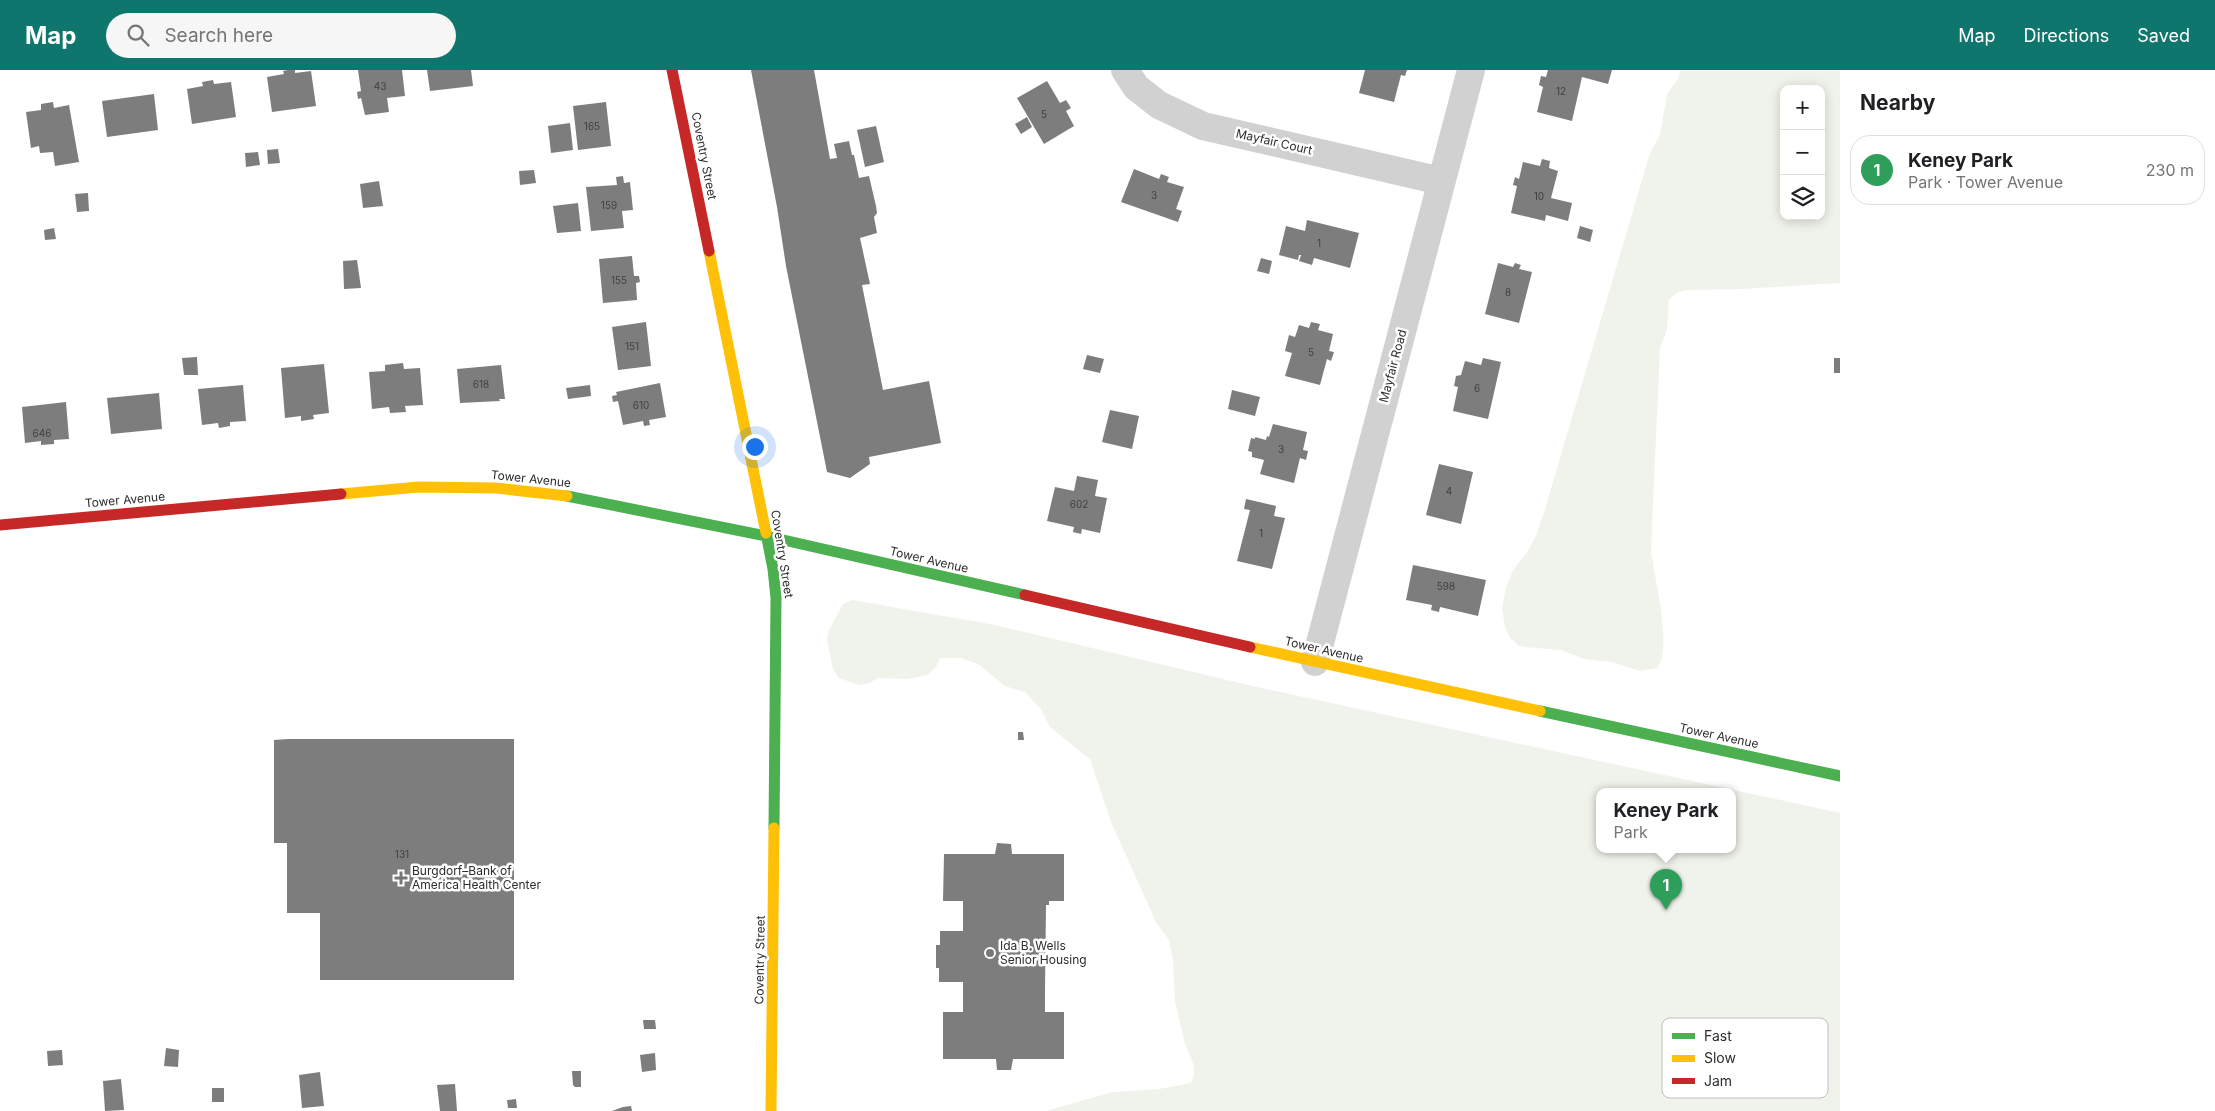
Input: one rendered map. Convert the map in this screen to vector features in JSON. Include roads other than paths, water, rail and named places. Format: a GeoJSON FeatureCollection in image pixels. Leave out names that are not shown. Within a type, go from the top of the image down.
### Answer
{"type":"FeatureCollection","features":[{"type":"Feature","properties":{"kind":"main road","name":"Coventry Street"},"geometry":{"type":"LineString","coordinates":[[672,70],[766,536],[776,598],[771,1111]]}},
{"type":"Feature","properties":{"kind":"main road","name":"Tower Avenue"},"geometry":{"type":"LineString","coordinates":[[0,525],[419,487],[496,488],[574,497],[766,536],[1315,662],[1840,776]]}},
{"type":"Feature","properties":{"kind":"street","name":"Mayfair Court"},"geometry":{"type":"LineString","coordinates":[[1125,70],[1136,86],[1159,105],[1203,126],[1441,181]]}},
{"type":"Feature","properties":{"kind":"street","name":"Mayfair Road"},"geometry":{"type":"LineString","coordinates":[[1315,662],[1471,70]]}},
{"type":"Feature","properties":{"kind":"place","name":"Burgdorf–Bank of America Health Center"},"geometry":{"type":"Point","coordinates":[401,878]}},
{"type":"Feature","properties":{"kind":"place","name":"Keney Park"},"geometry":{"type":"Point","coordinates":[1666,910]}},
{"type":"Feature","properties":{"kind":"place","name":"Ida B. Wells Senior Housing"},"geometry":{"type":"Point","coordinates":[990,953]}}]}
